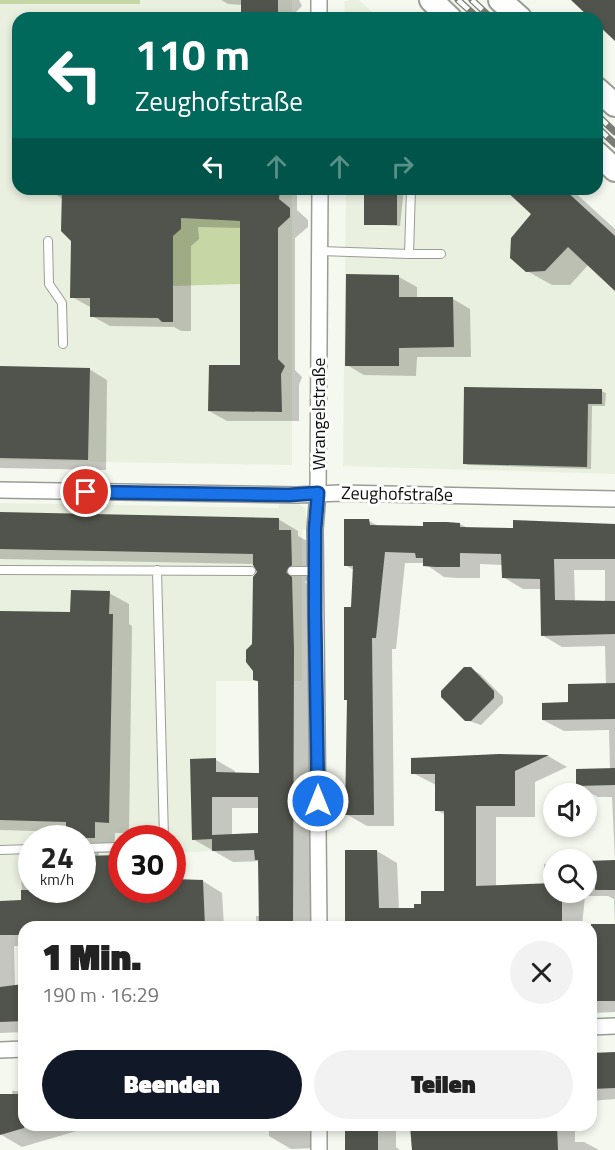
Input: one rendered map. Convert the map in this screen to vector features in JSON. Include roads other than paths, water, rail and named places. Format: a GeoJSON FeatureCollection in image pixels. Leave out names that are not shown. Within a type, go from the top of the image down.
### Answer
{"type":"FeatureCollection","features":[{"type":"Feature","properties":{"kind":"main road"},"geometry":{"type":"LineString","coordinates":[[431,0],[444,12]]}},
{"type":"Feature","properties":{"kind":"main road"},"geometry":{"type":"LineString","coordinates":[[500,0],[513,12]]}},
{"type":"Feature","properties":{"kind":"main road"},"geometry":{"type":"LineString","coordinates":[[603,94],[615,105]]}},
{"type":"Feature","properties":{"kind":"main road"},"geometry":{"type":"LineString","coordinates":[[603,159],[615,170]]}},
{"type":"Feature","properties":{"kind":"street","name":"Wrangelstraße"},"geometry":{"type":"LineString","coordinates":[[319,921],[315,571],[318,493],[320,195]]}},
{"type":"Feature","properties":{"kind":"street","name":"Zeughofstraße"},"geometry":{"type":"LineString","coordinates":[[0,490],[289,495],[318,493],[615,500]]}},
{"type":"Feature","properties":{"kind":"street"},"geometry":{"type":"LineString","coordinates":[[597,1027],[615,1026]]}},
{"type":"Feature","properties":{"kind":"street"},"geometry":{"type":"LineString","coordinates":[[0,1050],[18,1049]]}},
{"type":"Feature","properties":{"kind":"street"},"geometry":{"type":"LineString","coordinates":[[319,1131],[319,1150]]}},
{"type":"Feature","properties":{"kind":"lane"},"geometry":{"type":"LineString","coordinates":[[409,254],[411,195]]}},
{"type":"Feature","properties":{"kind":"lane"},"geometry":{"type":"LineString","coordinates":[[48,241],[49,284],[62,303],[63,344]]}},
{"type":"Feature","properties":{"kind":"lane"},"geometry":{"type":"LineString","coordinates":[[320,251],[441,254]]}},
{"type":"Feature","properties":{"kind":"lane"},"geometry":{"type":"LineString","coordinates":[[0,570],[252,571]]}},
{"type":"Feature","properties":{"kind":"lane"},"geometry":{"type":"LineString","coordinates":[[157,570],[164,825]]}},
{"type":"Feature","properties":{"kind":"lane"},"geometry":{"type":"LineString","coordinates":[[292,571],[315,571]]}},
{"type":"Feature","properties":{"kind":"lane"},"geometry":{"type":"LineString","coordinates":[[0,850],[18,849]]}},
{"type":"Feature","properties":{"kind":"railway"},"geometry":{"type":"LineString","coordinates":[[458,0],[471,12]]}},
{"type":"Feature","properties":{"kind":"railway"},"geometry":{"type":"LineString","coordinates":[[472,0],[485,12]]}},
{"type":"Feature","properties":{"kind":"railway"},"geometry":{"type":"LineString","coordinates":[[603,121],[615,132]]}},
{"type":"Feature","properties":{"kind":"railway"},"geometry":{"type":"LineString","coordinates":[[603,133],[615,144]]}}]}
